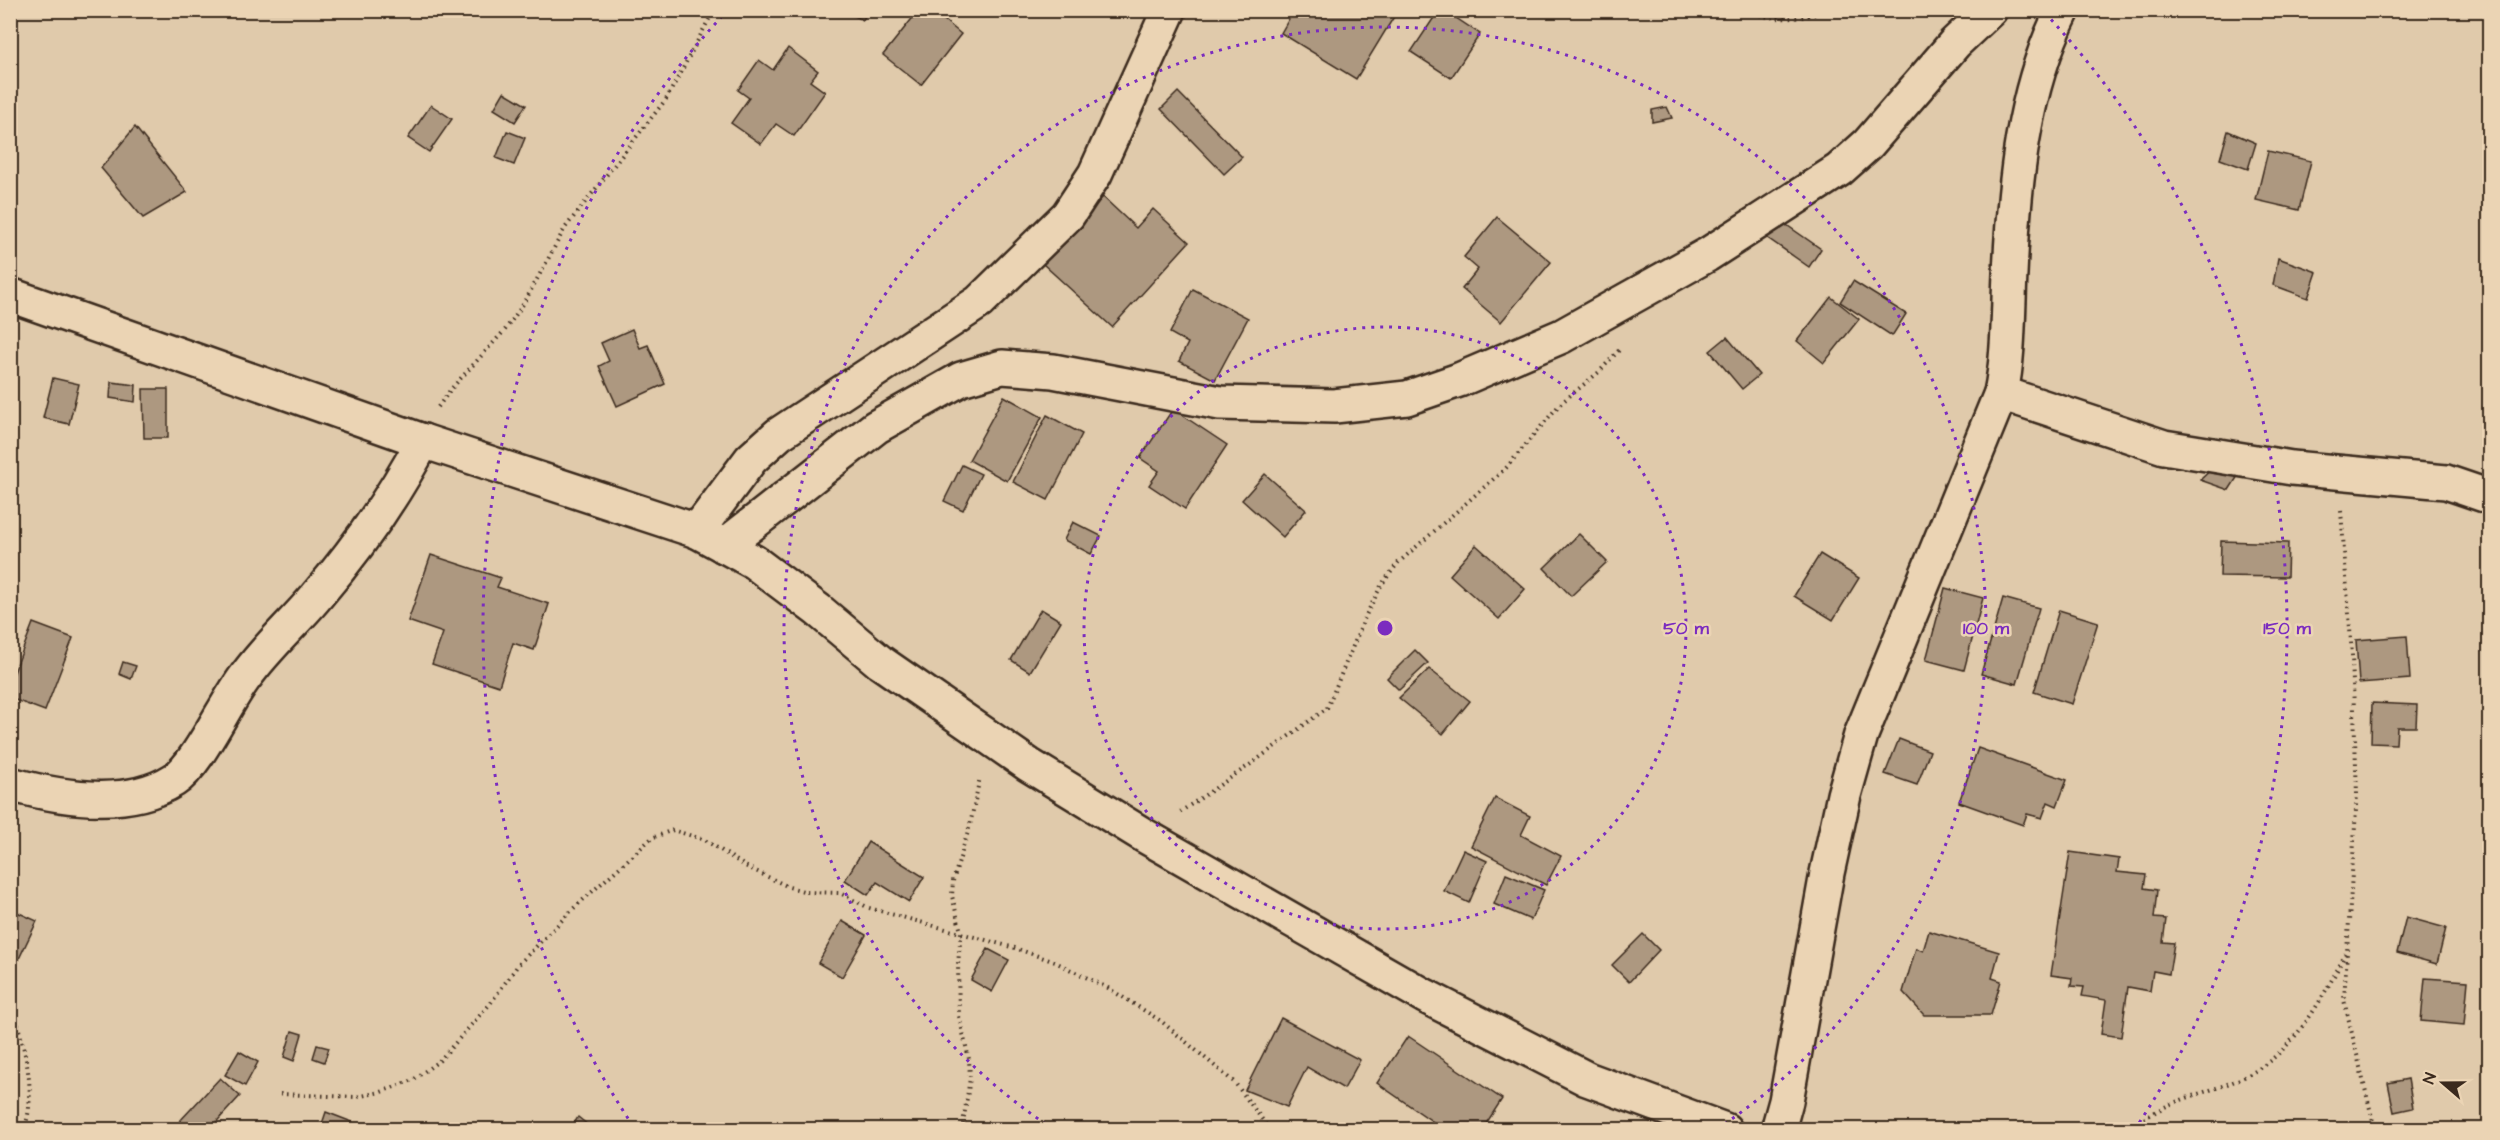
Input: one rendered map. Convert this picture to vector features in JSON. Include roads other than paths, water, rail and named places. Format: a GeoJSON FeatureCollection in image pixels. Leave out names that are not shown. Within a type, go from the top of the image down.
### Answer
{"type":"FeatureCollection","features":[{"type":"Feature","properties":{"kind":"street"},"geometry":{"type":"LineString","coordinates":[[711,539],[751,459],[779,434],[979,302],[1068,215],[1095,174],[1169,10]]}},
{"type":"Feature","properties":{"kind":"street"},"geometry":{"type":"LineString","coordinates":[[711,539],[876,427],[961,379],[1002,367],[1053,371],[1220,403],[1334,406],[1407,398],[1459,380],[1562,336],[1707,255],[1839,170],[1868,144],[1955,42],[1990,10]]}},
{"type":"Feature","properties":{"kind":"street"},"geometry":{"type":"LineString","coordinates":[[1778,1130],[1786,1101],[1844,795],[1861,735],[2001,393],[2006,366],[2012,229],[2023,139],[2036,83],[2063,10]]}},
{"type":"Feature","properties":{"kind":"street"},"geometry":{"type":"LineString","coordinates":[[10,296],[711,539],[754,562],[818,610],[880,662],[991,739],[1145,836],[1425,996],[1587,1079],[1725,1130]]}},
{"type":"Feature","properties":{"kind":"street"},"geometry":{"type":"LineString","coordinates":[[2001,393],[2164,447],[2292,468],[2446,482],[2490,497]]}},
{"type":"Feature","properties":{"kind":"street"},"geometry":{"type":"LineString","coordinates":[[10,784],[64,795],[94,798],[154,790],[175,779],[190,764],[247,673],[316,597],[373,525],[400,484],[423,441]]}}]}
